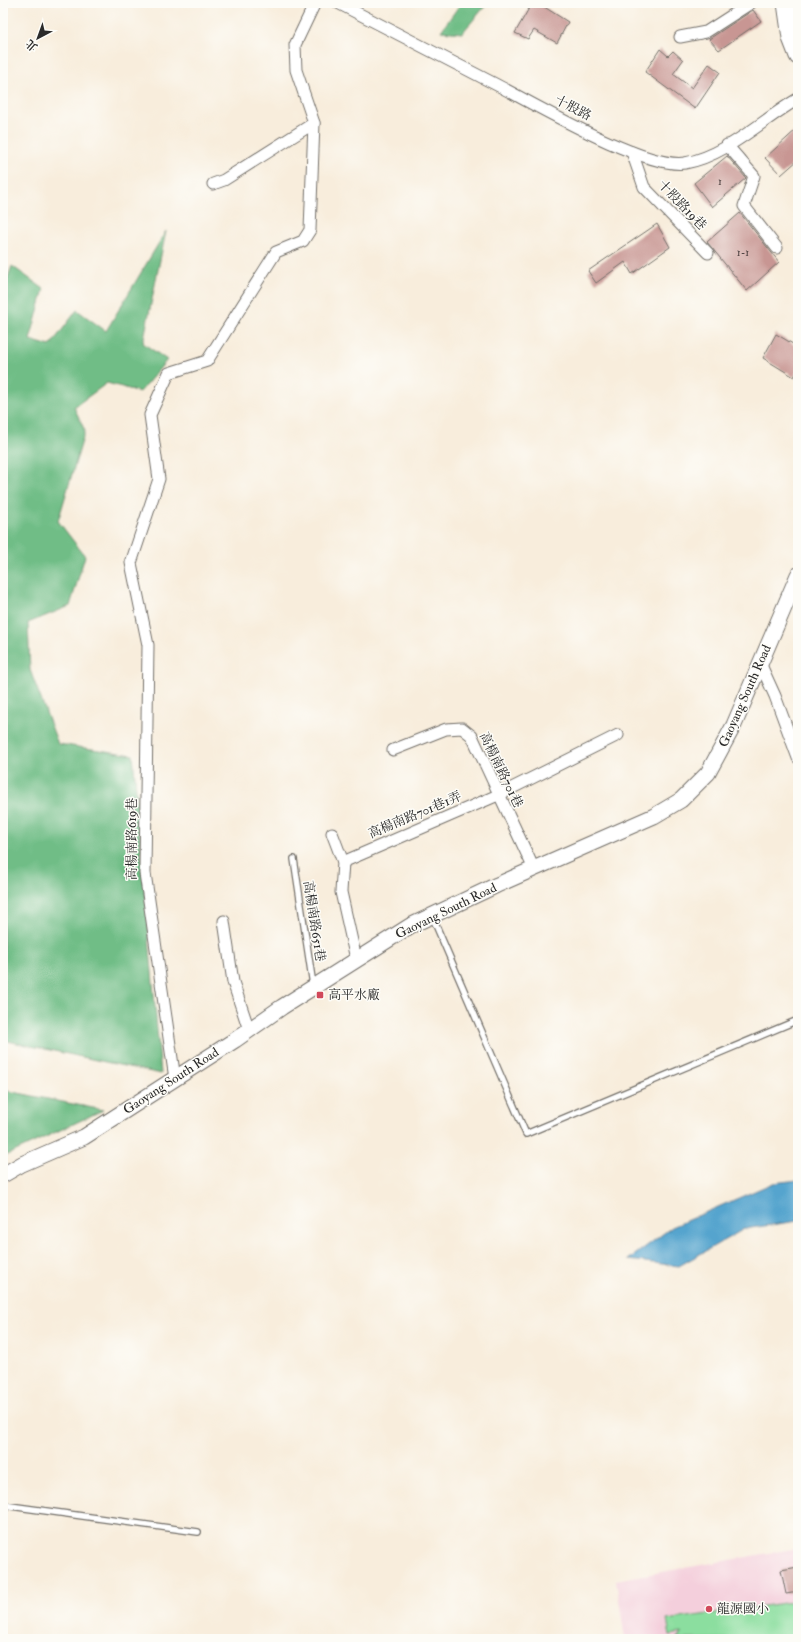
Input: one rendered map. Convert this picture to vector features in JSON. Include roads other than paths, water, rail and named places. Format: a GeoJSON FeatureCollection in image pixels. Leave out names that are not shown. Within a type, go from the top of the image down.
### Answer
{"type":"FeatureCollection","features":[{"type":"Feature","properties":{"kind":"main road"},"geometry":{"type":"LineString","coordinates":[[786,3],[791,38],[798,56]]}},
{"type":"Feature","properties":{"kind":"street"},"geometry":{"type":"LineString","coordinates":[[213,184],[224,180],[314,123],[296,70],[295,45],[315,3]]}},
{"type":"Feature","properties":{"kind":"street","name":"十股路"},"geometry":{"type":"LineString","coordinates":[[338,3],[589,133],[632,152],[660,161],[684,163],[710,155],[728,145],[798,99]]}},
{"type":"Feature","properties":{"kind":"street"},"geometry":{"type":"LineString","coordinates":[[680,36],[706,32],[751,3]]}},
{"type":"Feature","properties":{"kind":"street","name":"高楊南路619巷"},"geometry":{"type":"LineString","coordinates":[[175,1079],[145,874],[148,644],[131,563],[159,479],[150,415],[169,374],[207,361],[276,252],[303,241],[310,230],[314,123]]}},
{"type":"Feature","properties":{"kind":"street"},"geometry":{"type":"LineString","coordinates":[[728,145],[754,176],[744,206],[777,248]]}},
{"type":"Feature","properties":{"kind":"street","name":"十股路19巷"},"geometry":{"type":"LineString","coordinates":[[632,152],[644,187],[708,253]]}},
{"type":"Feature","properties":{"kind":"street","name":"Gaoyang South Road"},"geometry":{"type":"LineString","coordinates":[[3,1175],[22,1164],[84,1137],[175,1079],[356,959],[410,926],[654,816],[681,800],[708,773],[734,725],[798,575]]}},
{"type":"Feature","properties":{"kind":"street"},"geometry":{"type":"LineString","coordinates":[[760,663],[775,696],[798,758]]}},
{"type":"Feature","properties":{"kind":"street","name":"高楊南路701巷"},"geometry":{"type":"LineString","coordinates":[[393,750],[446,729],[462,728],[472,736],[498,795],[534,869]]}},
{"type":"Feature","properties":{"kind":"street","name":"高楊南路701巷1弄"},"geometry":{"type":"LineString","coordinates":[[343,862],[498,795],[618,735]]}},
{"type":"Feature","properties":{"kind":"street"},"geometry":{"type":"LineString","coordinates":[[332,833],[343,862],[341,892],[356,959]]}},
{"type":"Feature","properties":{"kind":"street"},"geometry":{"type":"LineString","coordinates":[[224,921],[233,982],[249,1030]]}},
{"type":"Feature","properties":{"kind":"lane","name":"高楊南路651巷"},"geometry":{"type":"LineString","coordinates":[[294,859],[313,987]]}},
{"type":"Feature","properties":{"kind":"lane"},"geometry":{"type":"LineString","coordinates":[[432,916],[526,1134],[798,1020]]}},
{"type":"Feature","properties":{"kind":"lane"},"geometry":{"type":"LineString","coordinates":[[3,1505],[198,1532]]}},
{"type":"Feature","properties":{"kind":"water"},"geometry":{"type":"Polygon","coordinates":[[[798,1180],[798,1221],[744,1229],[679,1266],[628,1260],[672,1227],[773,1183],[798,1180]]]}},
{"type":"Feature","properties":{"kind":"place","name":"高平水廠"},"geometry":{"type":"Point","coordinates":[320,995]}},
{"type":"Feature","properties":{"kind":"place","name":"龍源國小"},"geometry":{"type":"Point","coordinates":[709,1609]}}]}
